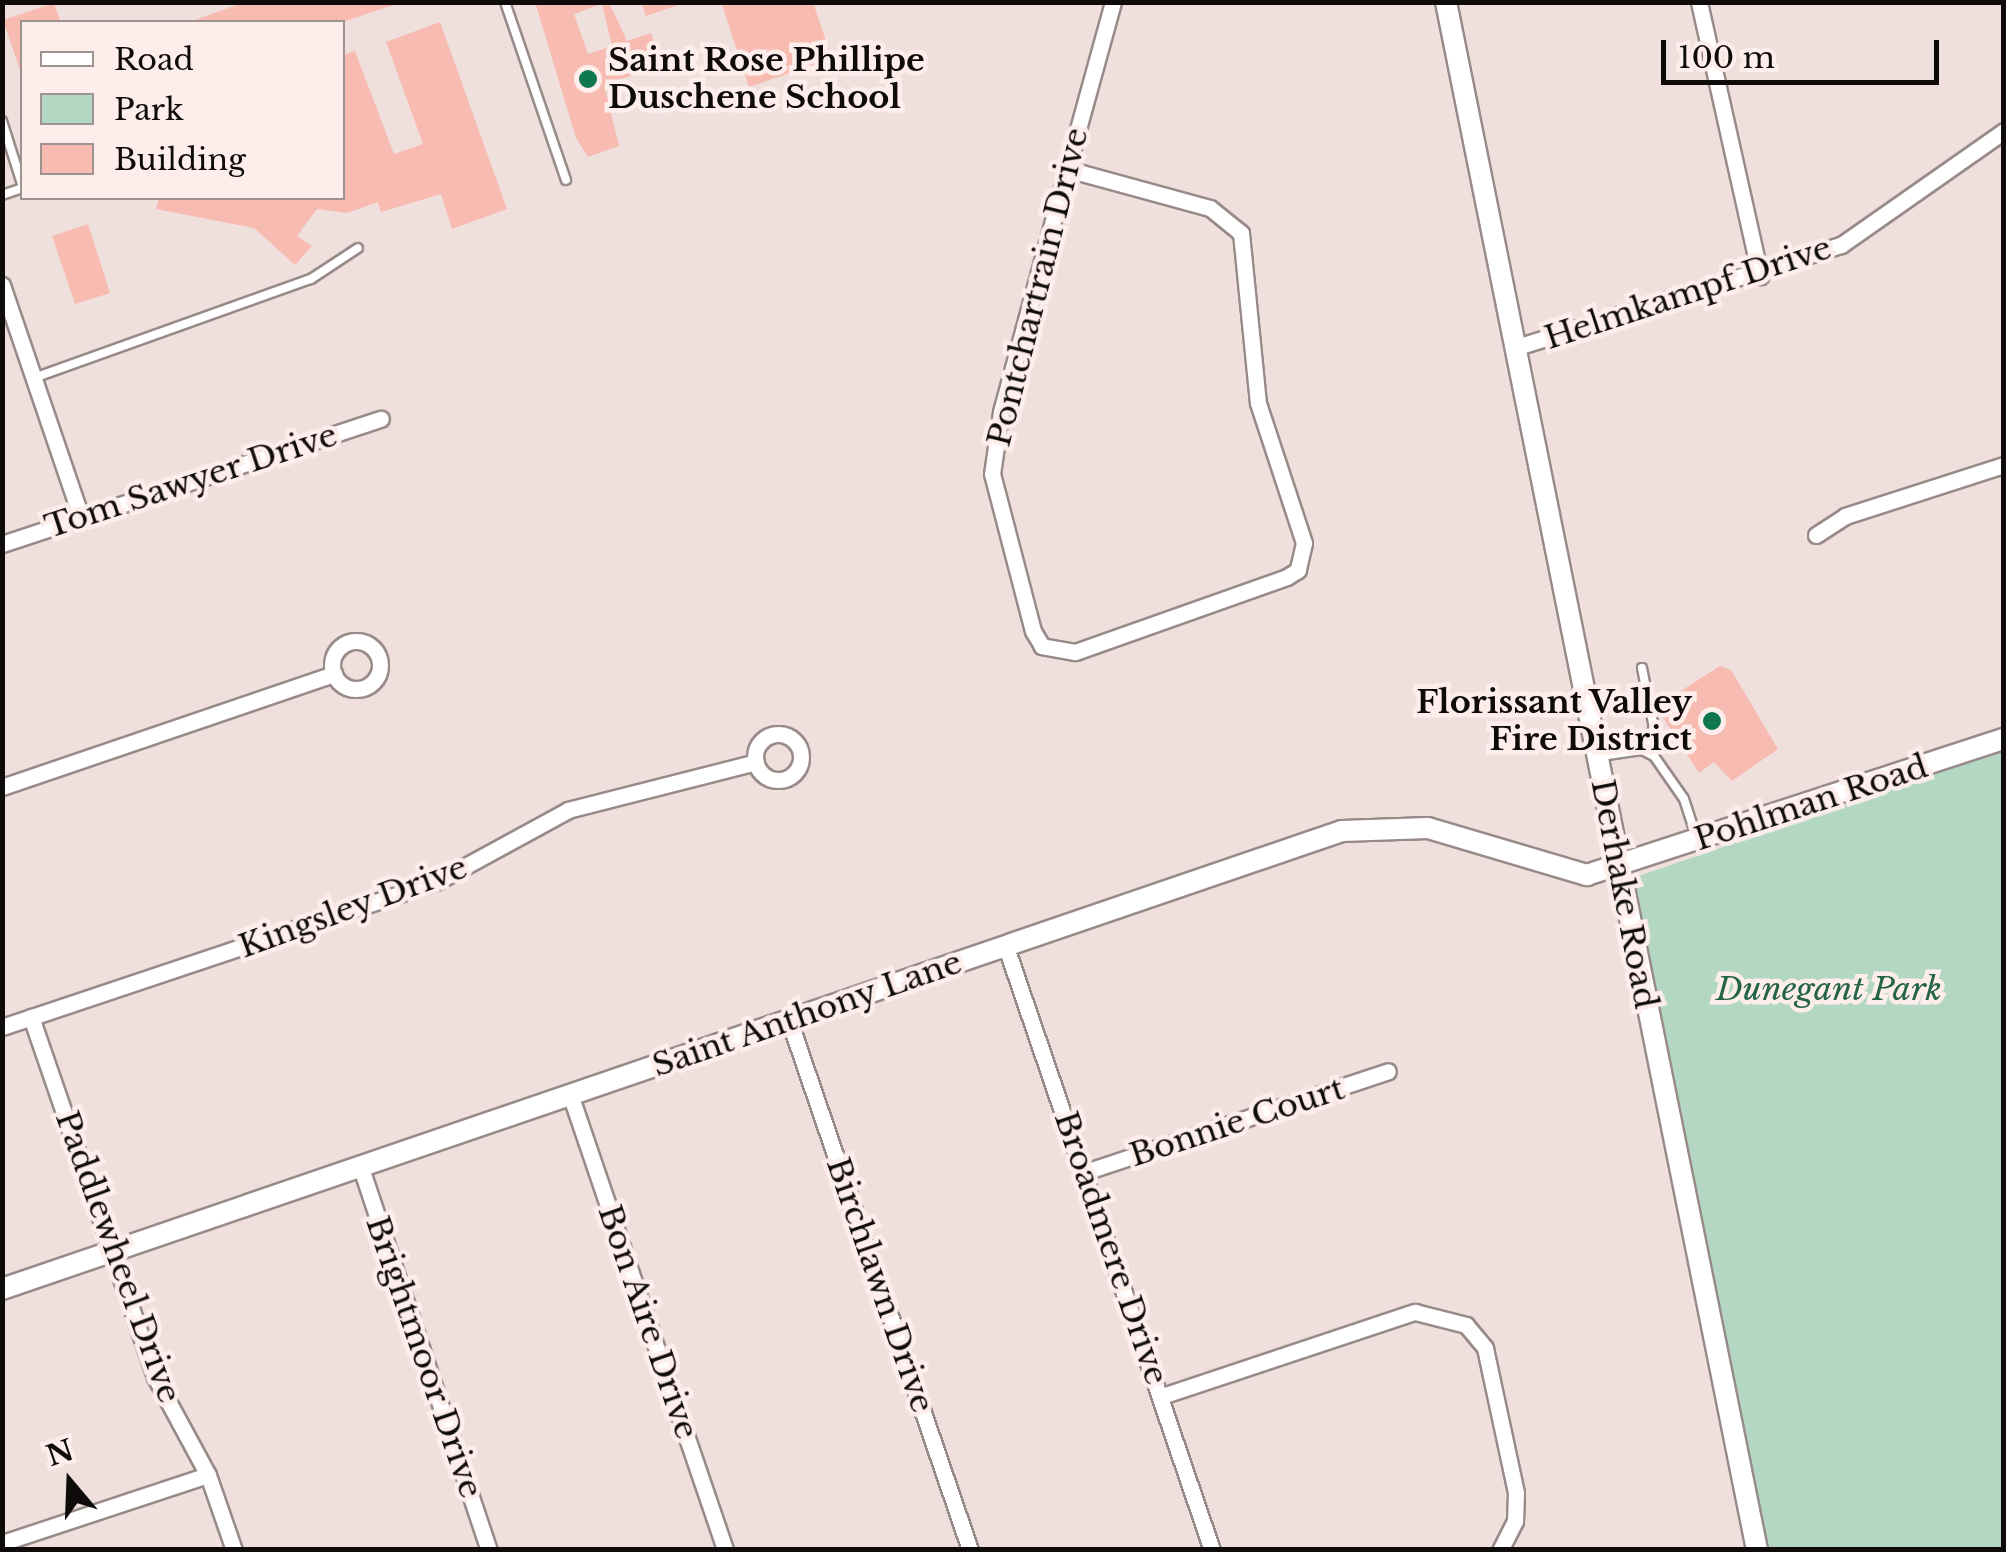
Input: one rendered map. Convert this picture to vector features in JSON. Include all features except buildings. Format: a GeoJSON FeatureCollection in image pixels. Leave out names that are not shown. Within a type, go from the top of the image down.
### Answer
{"type":"FeatureCollection","features":[{"type":"Feature","properties":{"kind":"street","name":"Pontchartrain Drive"},"geometry":{"type":"LineString","coordinates":[[1067,169],[1210,208],[1241,233],[1258,403],[1304,558],[1288,578],[1075,652],[1042,646],[1033,631],[992,474],[1001,412],[1067,169],[1113,2]]}},
{"type":"Feature","properties":{"kind":"street","name":"Derhake Road"},"geometry":{"type":"LineString","coordinates":[[1446,2],[1758,1550]]}},
{"type":"Feature","properties":{"kind":"street"},"geometry":{"type":"LineString","coordinates":[[1699,2],[1760,276]]}},
{"type":"Feature","properties":{"kind":"street","name":"Helmkampf Drive"},"geometry":{"type":"LineString","coordinates":[[1516,347],[1760,276],[1842,245],[2004,131]]}},
{"type":"Feature","properties":{"kind":"street"},"geometry":{"type":"LineString","coordinates":[[2,285],[82,517]]}},
{"type":"Feature","properties":{"kind":"street","name":"Tom Sawyer Drive"},"geometry":{"type":"LineString","coordinates":[[2,544],[380,419]]}},
{"type":"Feature","properties":{"kind":"street"},"geometry":{"type":"LineString","coordinates":[[1816,535],[1845,516],[2004,465]]}},
{"type":"Feature","properties":{"kind":"street"},"geometry":{"type":"LineString","coordinates":[[2,788],[334,674]]}},
{"type":"Feature","properties":{"kind":"street","name":"Pohlman Road"},"geometry":{"type":"LineString","coordinates":[[1618,866],[2004,739]]}},
{"type":"Feature","properties":{"kind":"street","name":"Kingsley Drive"},"geometry":{"type":"LineString","coordinates":[[4,1022],[31,1017],[438,880],[568,810],[756,762]]}},
{"type":"Feature","properties":{"kind":"street","name":"Saint Anthony Lane"},"geometry":{"type":"LineString","coordinates":[[2,1289],[1342,831],[1428,828],[1559,872],[1618,866]]}},
{"type":"Feature","properties":{"kind":"street","name":"Broadmere Drive"},"geometry":{"type":"LineString","coordinates":[[1006,947],[1212,1550]]}},
{"type":"Feature","properties":{"kind":"street","name":"Paddlewheel Drive"},"geometry":{"type":"LineString","coordinates":[[31,1017],[155,1377],[208,1475],[234,1550]]}},
{"type":"Feature","properties":{"kind":"street","name":"Birchlawn Drive"},"geometry":{"type":"LineString","coordinates":[[789,1020],[970,1550]]}},
{"type":"Feature","properties":{"kind":"street","name":"Bonnie Court"},"geometry":{"type":"LineString","coordinates":[[1085,1172],[1388,1071]]}},
{"type":"Feature","properties":{"kind":"street","name":"Bon Aire Drive"},"geometry":{"type":"LineString","coordinates":[[570,1094],[725,1550]]}},
{"type":"Feature","properties":{"kind":"street","name":"Brightmoor Drive"},"geometry":{"type":"LineString","coordinates":[[360,1165],[489,1550]]}},
{"type":"Feature","properties":{"kind":"street"},"geometry":{"type":"LineString","coordinates":[[1162,1396],[1414,1312],[1466,1325],[1485,1348],[1516,1492],[1515,1521],[1500,1550]]}},
{"type":"Feature","properties":{"kind":"street"},"geometry":{"type":"LineString","coordinates":[[2,1543],[208,1475]]}},
{"type":"Feature","properties":{"kind":"lane"},"geometry":{"type":"LineString","coordinates":[[504,2],[566,180]]}},
{"type":"Feature","properties":{"kind":"lane"},"geometry":{"type":"LineString","coordinates":[[2,121],[20,180]]}},
{"type":"Feature","properties":{"kind":"lane"},"geometry":{"type":"LineString","coordinates":[[34,378],[311,278],[358,248]]}},
{"type":"Feature","properties":{"kind":"lane"},"geometry":{"type":"LineString","coordinates":[[1642,668],[1654,728],[1642,750]]}},
{"type":"Feature","properties":{"kind":"lane"},"geometry":{"type":"LineString","coordinates":[[1597,756],[1642,750]]}},
{"type":"Feature","properties":{"kind":"lane"},"geometry":{"type":"LineString","coordinates":[[1642,750],[1684,799],[1697,840]]}},
{"type":"Feature","properties":{"kind":"green space","name":"Dunegant Park"},"geometry":{"type":"Polygon","coordinates":[[[2003,750],[2003,1549],[1769,1549],[1633,878],[2003,750]]]}},
{"type":"Feature","properties":{"kind":"place","name":"Saint Rose Phillipe Duschene School"},"geometry":{"type":"Point","coordinates":[588,79]}},
{"type":"Feature","properties":{"kind":"place","name":"Florissant Valley Fire District"},"geometry":{"type":"Point","coordinates":[1712,721]}}]}
